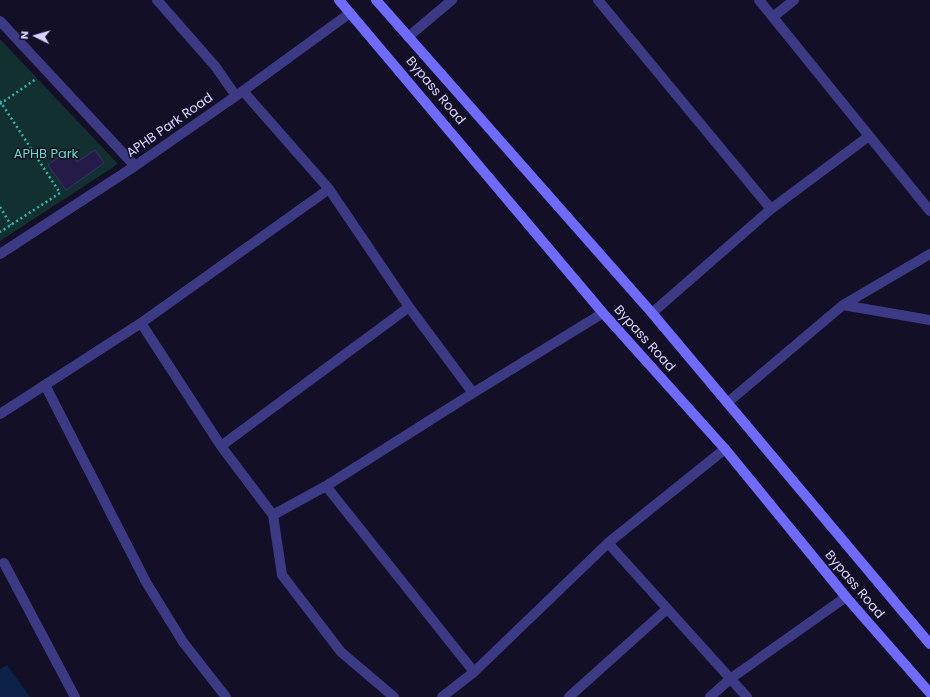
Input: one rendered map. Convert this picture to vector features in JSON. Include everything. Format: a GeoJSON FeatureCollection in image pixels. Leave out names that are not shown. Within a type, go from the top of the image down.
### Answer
{"type":"FeatureCollection","features":[{"type":"Feature","properties":{"kind":"main road","name":"Bypass Road"},"geometry":{"type":"LineString","coordinates":[[339,0],[603,313],[725,450],[846,597],[930,693]]}},
{"type":"Feature","properties":{"kind":"main road","name":"Bypass Road"},"geometry":{"type":"LineString","coordinates":[[376,0],[652,313],[930,644]]}},
{"type":"Feature","properties":{"kind":"street"},"geometry":{"type":"LineString","coordinates":[[157,0],[239,94],[329,189],[409,307],[473,393]]}},
{"type":"Feature","properties":{"kind":"street"},"geometry":{"type":"LineString","coordinates":[[408,37],[452,0]]}},
{"type":"Feature","properties":{"kind":"street"},"geometry":{"type":"LineString","coordinates":[[598,0],[771,209]]}},
{"type":"Feature","properties":{"kind":"street"},"geometry":{"type":"LineString","coordinates":[[759,0],[930,211]]}},
{"type":"Feature","properties":{"kind":"street"},"geometry":{"type":"LineString","coordinates":[[773,18],[794,0]]}},
{"type":"Feature","properties":{"kind":"street","name":"APHB Park Road"},"geometry":{"type":"LineString","coordinates":[[0,254],[135,166],[239,94],[350,13]]}},
{"type":"Feature","properties":{"kind":"street"},"geometry":{"type":"LineString","coordinates":[[0,22],[135,166]]}},
{"type":"Feature","properties":{"kind":"street"},"geometry":{"type":"LineString","coordinates":[[652,313],[771,209],[869,136]]}},
{"type":"Feature","properties":{"kind":"street"},"geometry":{"type":"LineString","coordinates":[[0,414],[142,323],[329,189]]}},
{"type":"Feature","properties":{"kind":"street"},"geometry":{"type":"LineString","coordinates":[[727,404],[844,305],[930,254]]}},
{"type":"Feature","properties":{"kind":"street"},"geometry":{"type":"LineString","coordinates":[[844,305],[930,320]]}},
{"type":"Feature","properties":{"kind":"street"},"geometry":{"type":"LineString","coordinates":[[221,446],[409,307]]}},
{"type":"Feature","properties":{"kind":"street"},"geometry":{"type":"LineString","coordinates":[[273,515],[326,486],[603,313]]}},
{"type":"Feature","properties":{"kind":"street"},"geometry":{"type":"LineString","coordinates":[[142,323],[221,446],[273,515],[282,575],[341,652],[394,697]]}},
{"type":"Feature","properties":{"kind":"street"},"geometry":{"type":"LineString","coordinates":[[45,385],[146,582],[183,642],[226,697]]}},
{"type":"Feature","properties":{"kind":"street"},"geometry":{"type":"LineString","coordinates":[[446,696],[474,672],[608,543],[725,450]]}},
{"type":"Feature","properties":{"kind":"street"},"geometry":{"type":"LineString","coordinates":[[326,486],[474,672]]}},
{"type":"Feature","properties":{"kind":"street"},"geometry":{"type":"LineString","coordinates":[[608,543],[747,697]]}},
{"type":"Feature","properties":{"kind":"street"},"geometry":{"type":"LineString","coordinates":[[1,562],[75,697]]}},
{"type":"Feature","properties":{"kind":"street"},"geometry":{"type":"LineString","coordinates":[[710,697],[730,679],[846,597]]}},
{"type":"Feature","properties":{"kind":"street"},"geometry":{"type":"LineString","coordinates":[[569,697],[667,608]]}},
{"type":"Feature","properties":{"kind":"path"},"geometry":{"type":"LineString","coordinates":[[0,232],[60,193],[0,103],[47,72]]}},
{"type":"Feature","properties":{"kind":"path"},"geometry":{"type":"LineString","coordinates":[[0,207],[21,240]]}},
{"type":"Feature","properties":{"kind":"green space","name":"APHB Park"},"geometry":{"type":"Polygon","coordinates":[[[0,39],[118,164],[0,241],[0,39]]]}},
{"type":"Feature","properties":{"kind":"water"},"geometry":{"type":"Polygon","coordinates":[[[7,665],[30,697],[0,697],[0,669],[7,665]]]}},
{"type":"Feature","properties":{"kind":"building"},"geometry":{"type":"Polygon","coordinates":[[[69,150],[77,162],[95,150],[104,163],[66,190],[48,165],[69,150]]]}}]}
